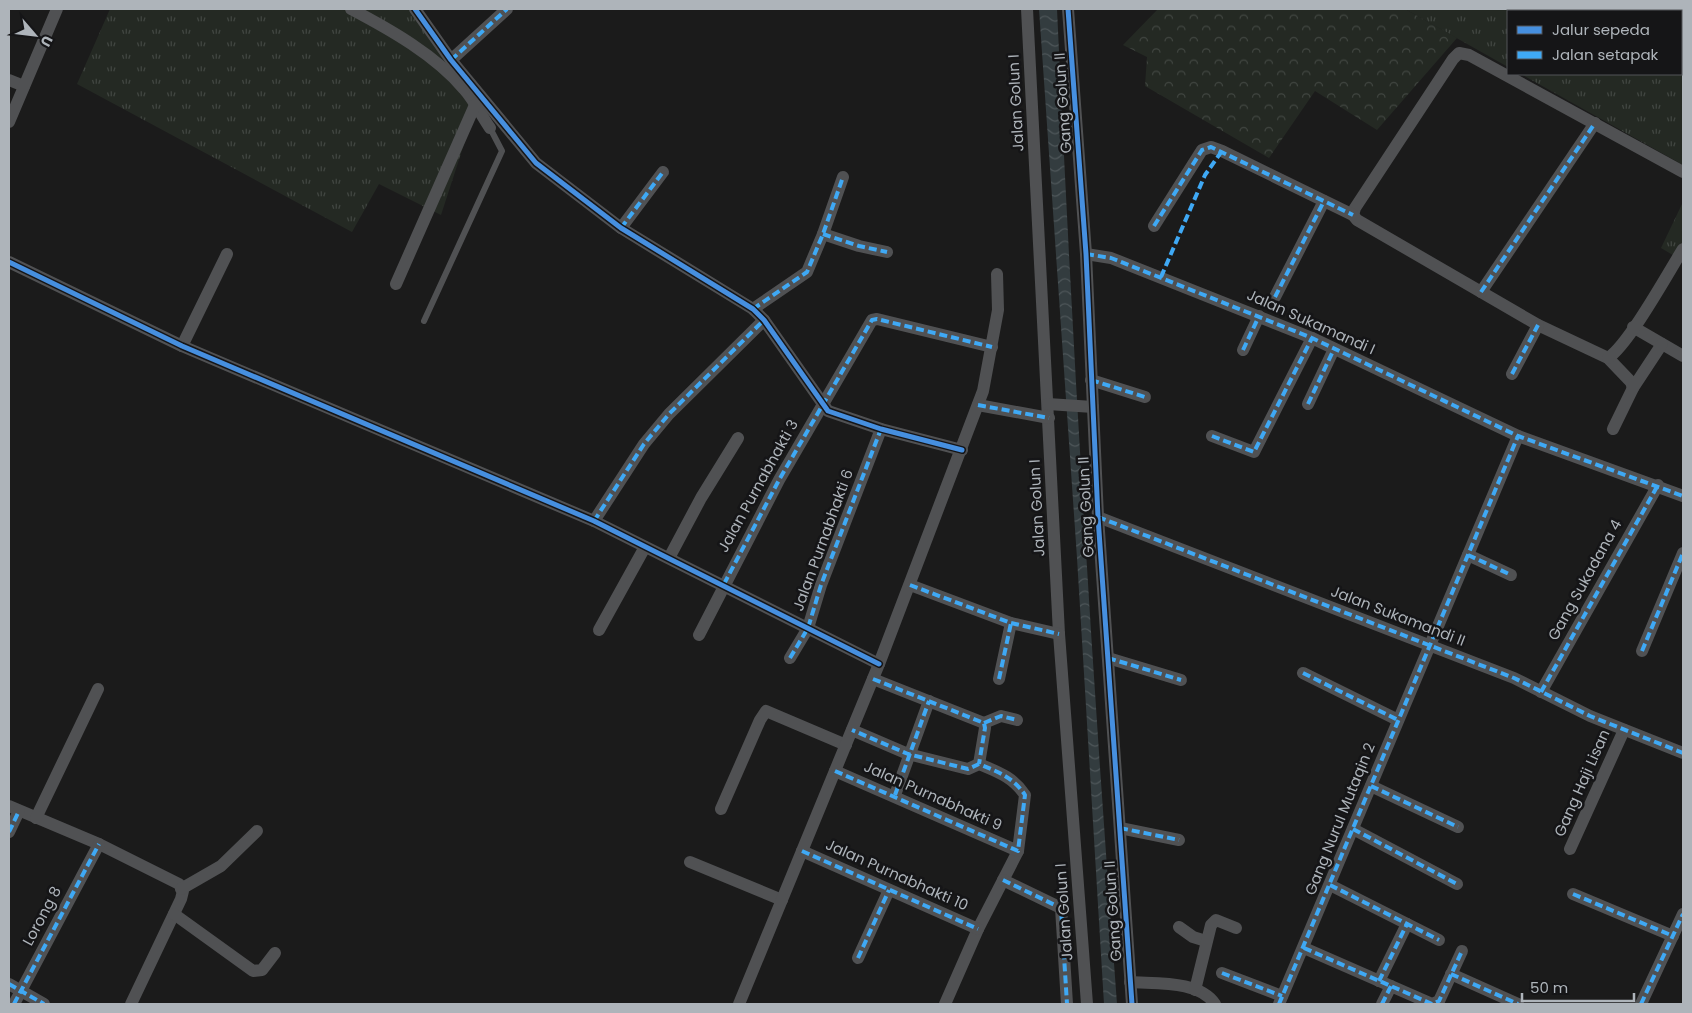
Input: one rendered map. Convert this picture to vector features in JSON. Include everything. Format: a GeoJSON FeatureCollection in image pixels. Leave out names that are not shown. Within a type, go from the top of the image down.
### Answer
{"type":"FeatureCollection","features":[{"type":"Feature","properties":{"kind":"street"},"geometry":{"type":"LineString","coordinates":[[9,122],[57,9]]}},
{"type":"Feature","properties":{"kind":"street"},"geometry":{"type":"LineString","coordinates":[[351,9],[379,24],[444,68],[466,90],[490,128]]}},
{"type":"Feature","properties":{"kind":"street"},"geometry":{"type":"LineString","coordinates":[[415,9],[451,60],[536,163],[621,228],[753,309],[764,320],[828,411],[881,429],[962,450]]}},
{"type":"Feature","properties":{"kind":"street"},"geometry":{"type":"LineString","coordinates":[[451,60],[508,9]]}},
{"type":"Feature","properties":{"kind":"street","name":"Jalan Golun I"},"geometry":{"type":"LineString","coordinates":[[1027,9],[1059,634],[1087,1004]]}},
{"type":"Feature","properties":{"kind":"street","name":"Gang Golun II"},"geometry":{"type":"LineString","coordinates":[[1068,9],[1086,254],[1091,380],[1089,407],[1132,1004]]}},
{"type":"Feature","properties":{"kind":"street"},"geometry":{"type":"LineString","coordinates":[[1353,215],[1453,59],[1459,53],[1469,55],[1683,172]]}},
{"type":"Feature","properties":{"kind":"street"},"geometry":{"type":"LineString","coordinates":[[9,80],[24,86]]}},
{"type":"Feature","properties":{"kind":"street"},"geometry":{"type":"LineString","coordinates":[[396,284],[475,105]]}},
{"type":"Feature","properties":{"kind":"street"},"geometry":{"type":"LineString","coordinates":[[1481,292],[1594,123]]}},
{"type":"Feature","properties":{"kind":"street"},"geometry":{"type":"LineString","coordinates":[[1154,226],[1202,150],[1211,147],[1353,215],[1357,220],[1538,325],[1608,358],[1631,382],[1633,388]]}},
{"type":"Feature","properties":{"kind":"street"},"geometry":{"type":"LineString","coordinates":[[621,228],[663,172]]}},
{"type":"Feature","properties":{"kind":"street"},"geometry":{"type":"LineString","coordinates":[[753,309],[807,272],[843,177]]}},
{"type":"Feature","properties":{"kind":"street"},"geometry":{"type":"LineString","coordinates":[[1275,297],[1324,201]]}},
{"type":"Feature","properties":{"kind":"street"},"geometry":{"type":"LineString","coordinates":[[823,234],[859,246],[887,252]]}},
{"type":"Feature","properties":{"kind":"street"},"geometry":{"type":"LineString","coordinates":[[1608,358],[1614,354],[1633,327],[1683,249]]}},
{"type":"Feature","properties":{"kind":"street"},"geometry":{"type":"LineString","coordinates":[[182,346],[227,254]]}},
{"type":"Feature","properties":{"kind":"street","name":"Jalan Sukamandi I"},"geometry":{"type":"LineString","coordinates":[[1086,254],[1110,258],[1258,316],[1312,338],[1518,436],[1658,485],[1683,496]]}},
{"type":"Feature","properties":{"kind":"street"},"geometry":{"type":"LineString","coordinates":[[9,262],[182,346],[594,521],[724,584],[879,664]]}},
{"type":"Feature","properties":{"kind":"street"},"geometry":{"type":"LineString","coordinates":[[739,1004],[879,664],[978,405],[992,347],[998,310],[997,274]]}},
{"type":"Feature","properties":{"kind":"street"},"geometry":{"type":"LineString","coordinates":[[1242,350],[1258,316]]}},
{"type":"Feature","properties":{"kind":"street","name":"Jalan Purnabhakti 3"},"geometry":{"type":"LineString","coordinates":[[699,634],[779,480],[872,320],[877,319],[992,347]]}},
{"type":"Feature","properties":{"kind":"street"},"geometry":{"type":"LineString","coordinates":[[594,521],[613,489],[669,414],[764,320]]}},
{"type":"Feature","properties":{"kind":"street"},"geometry":{"type":"LineString","coordinates":[[1512,374],[1538,325]]}},
{"type":"Feature","properties":{"kind":"street"},"geometry":{"type":"LineString","coordinates":[[1633,327],[1683,356]]}},
{"type":"Feature","properties":{"kind":"street"},"geometry":{"type":"LineString","coordinates":[[1212,436],[1254,452],[1312,338]]}},
{"type":"Feature","properties":{"kind":"street"},"geometry":{"type":"LineString","coordinates":[[1613,429],[1633,388],[1662,344]]}},
{"type":"Feature","properties":{"kind":"street"},"geometry":{"type":"LineString","coordinates":[[1308,404],[1334,349]]}},
{"type":"Feature","properties":{"kind":"street"},"geometry":{"type":"LineString","coordinates":[[1091,380],[1145,398]]}},
{"type":"Feature","properties":{"kind":"street"},"geometry":{"type":"LineString","coordinates":[[1048,404],[1089,407]]}},
{"type":"Feature","properties":{"kind":"street"},"geometry":{"type":"LineString","coordinates":[[978,405],[1049,418]]}},
{"type":"Feature","properties":{"kind":"street","name":"Jalan Purnabhakti 6"},"geometry":{"type":"LineString","coordinates":[[790,658],[808,628],[821,585],[881,429]]}},
{"type":"Feature","properties":{"kind":"street","name":"Gang Nurul Mutaqin 2"},"geometry":{"type":"LineString","coordinates":[[1281,1000],[1518,436]]}},
{"type":"Feature","properties":{"kind":"street"},"geometry":{"type":"LineString","coordinates":[[669,558],[701,498],[738,438]]}},
{"type":"Feature","properties":{"kind":"street","name":"Gang Sukadana 4"},"geometry":{"type":"LineString","coordinates":[[1541,692],[1658,485]]}},
{"type":"Feature","properties":{"kind":"street","name":"Jalan Sukamandi II"},"geometry":{"type":"LineString","coordinates":[[1098,517],[1514,678],[1624,730],[1683,752]]}},
{"type":"Feature","properties":{"kind":"street"},"geometry":{"type":"LineString","coordinates":[[599,630],[646,547]]}},
{"type":"Feature","properties":{"kind":"street"},"geometry":{"type":"LineString","coordinates":[[1642,651],[1683,553]]}},
{"type":"Feature","properties":{"kind":"street"},"geometry":{"type":"LineString","coordinates":[[1468,555],[1510,575]]}},
{"type":"Feature","properties":{"kind":"street"},"geometry":{"type":"LineString","coordinates":[[910,585],[1012,623],[1059,634]]}},
{"type":"Feature","properties":{"kind":"street"},"geometry":{"type":"LineString","coordinates":[[999,679],[1012,623]]}},
{"type":"Feature","properties":{"kind":"street"},"geometry":{"type":"LineString","coordinates":[[1108,658],[1180,680]]}},
{"type":"Feature","properties":{"kind":"street"},"geometry":{"type":"LineString","coordinates":[[1302,673],[1398,720]]}},
{"type":"Feature","properties":{"kind":"street"},"geometry":{"type":"LineString","coordinates":[[873,679],[984,723],[1001,716],[1017,720]]}},
{"type":"Feature","properties":{"kind":"street"},"geometry":{"type":"LineString","coordinates":[[36,818],[98,689]]}},
{"type":"Feature","properties":{"kind":"street"},"geometry":{"type":"LineString","coordinates":[[894,796],[929,701]]}},
{"type":"Feature","properties":{"kind":"street"},"geometry":{"type":"LineString","coordinates":[[721,809],[760,720],[766,711],[846,746]]}},
{"type":"Feature","properties":{"kind":"street"},"geometry":{"type":"LineString","coordinates":[[979,764],[985,728],[984,723]]}},
{"type":"Feature","properties":{"kind":"street"},"geometry":{"type":"LineString","coordinates":[[852,730],[908,754],[968,769],[979,764],[1008,775],[1018,783],[1025,795],[1018,851],[978,929],[945,1004]]}},
{"type":"Feature","properties":{"kind":"street","name":"Gang Haji Lisan"},"geometry":{"type":"LineString","coordinates":[[1570,849],[1624,730]]}},
{"type":"Feature","properties":{"kind":"street","name":"Jalan Purnabhakti 9"},"geometry":{"type":"LineString","coordinates":[[836,771],[1018,851]]}},
{"type":"Feature","properties":{"kind":"street"},"geometry":{"type":"LineString","coordinates":[[1371,786],[1458,827]]}},
{"type":"Feature","properties":{"kind":"street"},"geometry":{"type":"LineString","coordinates":[[9,832],[14,808],[99,844],[179,884],[181,899],[130,1004]]}},
{"type":"Feature","properties":{"kind":"street"},"geometry":{"type":"LineString","coordinates":[[1120,828],[1179,840]]}},
{"type":"Feature","properties":{"kind":"street"},"geometry":{"type":"LineString","coordinates":[[1353,829],[1457,884]]}},
{"type":"Feature","properties":{"kind":"street"},"geometry":{"type":"LineString","coordinates":[[181,888],[221,866],[257,831]]}},
{"type":"Feature","properties":{"kind":"street","name":"Lorong 8"},"geometry":{"type":"LineString","coordinates":[[14,1004],[99,844]]}},
{"type":"Feature","properties":{"kind":"street","name":"Jalan Purnabhakti 10"},"geometry":{"type":"LineString","coordinates":[[802,851],[978,929]]}},
{"type":"Feature","properties":{"kind":"street"},"geometry":{"type":"LineString","coordinates":[[690,862],[782,900]]}},
{"type":"Feature","properties":{"kind":"street"},"geometry":{"type":"LineString","coordinates":[[1002,880],[1061,908],[1067,1004]]}},
{"type":"Feature","properties":{"kind":"street"},"geometry":{"type":"LineString","coordinates":[[1330,885],[1439,940]]}},
{"type":"Feature","properties":{"kind":"street"},"geometry":{"type":"LineString","coordinates":[[858,958],[889,890]]}},
{"type":"Feature","properties":{"kind":"street"},"geometry":{"type":"LineString","coordinates":[[1573,894],[1673,936]]}},
{"type":"Feature","properties":{"kind":"street"},"geometry":{"type":"LineString","coordinates":[[174,914],[253,971],[262,970],[274,952]]}},
{"type":"Feature","properties":{"kind":"street"},"geometry":{"type":"LineString","coordinates":[[1641,1004],[1683,914]]}},
{"type":"Feature","properties":{"kind":"street"},"geometry":{"type":"LineString","coordinates":[[1195,990],[1211,926],[1216,920],[1236,928]]}},
{"type":"Feature","properties":{"kind":"street"},"geometry":{"type":"LineString","coordinates":[[1379,981],[1407,924]]}},
{"type":"Feature","properties":{"kind":"street"},"geometry":{"type":"LineString","coordinates":[[1179,927],[1193,937],[1206,941]]}},
{"type":"Feature","properties":{"kind":"street"},"geometry":{"type":"LineString","coordinates":[[1304,948],[1379,981],[1436,1003],[1439,1001],[1462,951]]}},
{"type":"Feature","properties":{"kind":"street"},"geometry":{"type":"LineString","coordinates":[[1222,973],[1281,1000]]}},
{"type":"Feature","properties":{"kind":"street"},"geometry":{"type":"LineString","coordinates":[[1451,974],[1518,1004]]}},
{"type":"Feature","properties":{"kind":"street"},"geometry":{"type":"LineString","coordinates":[[1130,982],[1172,985],[1195,990],[1211,998],[1215,1004]]}},
{"type":"Feature","properties":{"kind":"street"},"geometry":{"type":"LineString","coordinates":[[9,984],[44,1004]]}},
{"type":"Feature","properties":{"kind":"street"},"geometry":{"type":"LineString","coordinates":[[1382,1004],[1391,986]]}},
{"type":"Feature","properties":{"kind":"lane"},"geometry":{"type":"LineString","coordinates":[[424,321],[502,151],[490,128]]}},
{"type":"Feature","properties":{"kind":"green space"},"geometry":{"type":"Polygon","coordinates":[[[110,9],[415,9],[480,95],[441,215],[379,184],[352,232],[77,84],[110,9]]]}},
{"type":"Feature","properties":{"kind":"green space"},"geometry":{"type":"Polygon","coordinates":[[[1158,9],[1405,9],[1457,38],[1377,130],[1315,91],[1269,158],[1145,86],[1147,57],[1123,45],[1158,9]]]}},
{"type":"Feature","properties":{"kind":"green space"},"geometry":{"type":"Polygon","coordinates":[[[1405,9],[1683,9],[1683,165],[1523,75],[1682,75],[1682,10],[1507,10],[1507,66],[1405,9]]]}},
{"type":"Feature","properties":{"kind":"green space"},"geometry":{"type":"Polygon","coordinates":[[[1683,202],[1683,261],[1661,248],[1683,202]]]}},
{"type":"Feature","properties":{"kind":"water"},"geometry":{"type":"Polygon","coordinates":[[[1039,9],[1057,9],[1083,507],[1117,1004],[1104,1004],[1077,558],[1039,9]]]}},
{"type":"Feature","properties":{"kind":"marked path"},"geometry":{"type":"LineString","coordinates":[[451,60],[507,9]]}},
{"type":"Feature","properties":{"kind":"marked path"},"geometry":{"type":"LineString","coordinates":[[1481,292],[1595,123]]}},
{"type":"Feature","properties":{"kind":"marked path"},"geometry":{"type":"LineString","coordinates":[[1154,226],[1202,150],[1211,147],[1353,215]]}},
{"type":"Feature","properties":{"kind":"marked path"},"geometry":{"type":"LineString","coordinates":[[1161,277],[1205,175],[1222,151]]}},
{"type":"Feature","properties":{"kind":"marked path"},"geometry":{"type":"LineString","coordinates":[[621,228],[663,172]]}},
{"type":"Feature","properties":{"kind":"marked path"},"geometry":{"type":"LineString","coordinates":[[753,309],[807,272],[843,177]]}},
{"type":"Feature","properties":{"kind":"marked path"},"geometry":{"type":"LineString","coordinates":[[1275,297],[1324,201]]}},
{"type":"Feature","properties":{"kind":"marked path"},"geometry":{"type":"LineString","coordinates":[[823,234],[859,246],[887,252]]}},
{"type":"Feature","properties":{"kind":"marked path"},"geometry":{"type":"LineString","coordinates":[[1086,254],[1111,258],[1312,338],[1518,436],[1683,496]]}},
{"type":"Feature","properties":{"kind":"marked path"},"geometry":{"type":"LineString","coordinates":[[1243,350],[1259,316]]}},
{"type":"Feature","properties":{"kind":"marked path"},"geometry":{"type":"LineString","coordinates":[[724,584],[779,480],[872,320],[877,319],[992,347]]}},
{"type":"Feature","properties":{"kind":"marked path"},"geometry":{"type":"LineString","coordinates":[[594,521],[644,444],[669,414],[764,320]]}},
{"type":"Feature","properties":{"kind":"marked path"},"geometry":{"type":"LineString","coordinates":[[1512,374],[1538,325]]}},
{"type":"Feature","properties":{"kind":"marked path"},"geometry":{"type":"LineString","coordinates":[[1212,436],[1254,452],[1312,338]]}},
{"type":"Feature","properties":{"kind":"marked path"},"geometry":{"type":"LineString","coordinates":[[1308,404],[1334,349]]}},
{"type":"Feature","properties":{"kind":"marked path"},"geometry":{"type":"LineString","coordinates":[[1091,380],[1145,397]]}},
{"type":"Feature","properties":{"kind":"marked path"},"geometry":{"type":"LineString","coordinates":[[978,405],[1049,418]]}},
{"type":"Feature","properties":{"kind":"marked path"},"geometry":{"type":"LineString","coordinates":[[790,658],[808,628],[821,585],[881,429]]}},
{"type":"Feature","properties":{"kind":"marked path"},"geometry":{"type":"LineString","coordinates":[[1279,1004],[1518,436]]}},
{"type":"Feature","properties":{"kind":"marked path"},"geometry":{"type":"LineString","coordinates":[[1541,692],[1658,485]]}},
{"type":"Feature","properties":{"kind":"marked path"},"geometry":{"type":"LineString","coordinates":[[1098,517],[1514,678],[1590,716],[1683,753]]}},
{"type":"Feature","properties":{"kind":"marked path"},"geometry":{"type":"LineString","coordinates":[[1642,651],[1683,553]]}},
{"type":"Feature","properties":{"kind":"marked path"},"geometry":{"type":"LineString","coordinates":[[1468,555],[1511,575]]}},
{"type":"Feature","properties":{"kind":"marked path"},"geometry":{"type":"LineString","coordinates":[[910,585],[1011,623],[1059,634]]}},
{"type":"Feature","properties":{"kind":"marked path"},"geometry":{"type":"LineString","coordinates":[[999,679],[1011,623]]}},
{"type":"Feature","properties":{"kind":"marked path"},"geometry":{"type":"LineString","coordinates":[[1108,658],[1181,680]]}},
{"type":"Feature","properties":{"kind":"marked path"},"geometry":{"type":"LineString","coordinates":[[1303,673],[1398,720]]}},
{"type":"Feature","properties":{"kind":"marked path"},"geometry":{"type":"LineString","coordinates":[[873,679],[984,723],[985,728],[979,764]]}},
{"type":"Feature","properties":{"kind":"marked path"},"geometry":{"type":"LineString","coordinates":[[895,795],[929,701]]}},
{"type":"Feature","properties":{"kind":"marked path"},"geometry":{"type":"LineString","coordinates":[[984,723],[1001,716],[1017,720]]}},
{"type":"Feature","properties":{"kind":"marked path"},"geometry":{"type":"LineString","coordinates":[[835,771],[1018,851],[1025,795],[1010,779],[979,764],[968,769],[908,754],[852,730]]}},
{"type":"Feature","properties":{"kind":"marked path"},"geometry":{"type":"LineString","coordinates":[[1371,786],[1458,827]]}},
{"type":"Feature","properties":{"kind":"marked path"},"geometry":{"type":"LineString","coordinates":[[9,832],[19,811]]}},
{"type":"Feature","properties":{"kind":"marked path"},"geometry":{"type":"LineString","coordinates":[[1120,828],[1179,840]]}},
{"type":"Feature","properties":{"kind":"marked path"},"geometry":{"type":"LineString","coordinates":[[1353,829],[1457,884]]}},
{"type":"Feature","properties":{"kind":"marked path"},"geometry":{"type":"LineString","coordinates":[[14,1004],[99,844]]}},
{"type":"Feature","properties":{"kind":"marked path"},"geometry":{"type":"LineString","coordinates":[[802,851],[978,929]]}},
{"type":"Feature","properties":{"kind":"marked path"},"geometry":{"type":"LineString","coordinates":[[1003,880],[1061,908],[1067,1004]]}},
{"type":"Feature","properties":{"kind":"marked path"},"geometry":{"type":"LineString","coordinates":[[1330,885],[1439,940]]}},
{"type":"Feature","properties":{"kind":"marked path"},"geometry":{"type":"LineString","coordinates":[[858,958],[889,890]]}},
{"type":"Feature","properties":{"kind":"marked path"},"geometry":{"type":"LineString","coordinates":[[1573,894],[1673,936]]}},
{"type":"Feature","properties":{"kind":"marked path"},"geometry":{"type":"LineString","coordinates":[[1641,1004],[1683,914]]}},
{"type":"Feature","properties":{"kind":"marked path"},"geometry":{"type":"LineString","coordinates":[[1379,981],[1407,924]]}},
{"type":"Feature","properties":{"kind":"marked path"},"geometry":{"type":"LineString","coordinates":[[1304,948],[1432,1004],[1439,1001],[1462,951]]}},
{"type":"Feature","properties":{"kind":"marked path"},"geometry":{"type":"LineString","coordinates":[[1222,973],[1282,996]]}},
{"type":"Feature","properties":{"kind":"marked path"},"geometry":{"type":"LineString","coordinates":[[1451,974],[1518,1004]]}},
{"type":"Feature","properties":{"kind":"marked path"},"geometry":{"type":"LineString","coordinates":[[9,984],[44,1004]]}},
{"type":"Feature","properties":{"kind":"marked path"},"geometry":{"type":"LineString","coordinates":[[1382,1004],[1391,986]]}},
{"type":"Feature","properties":{"kind":"cycle path"},"geometry":{"type":"LineString","coordinates":[[415,9],[451,60],[536,163],[621,228],[753,309],[764,320],[828,411],[881,429],[962,450]]}},
{"type":"Feature","properties":{"kind":"cycle path"},"geometry":{"type":"LineString","coordinates":[[1068,9],[1086,254],[1098,517],[1132,1004]]}},
{"type":"Feature","properties":{"kind":"cycle path"},"geometry":{"type":"LineString","coordinates":[[9,262],[182,346],[594,521],[879,664]]}}]}
